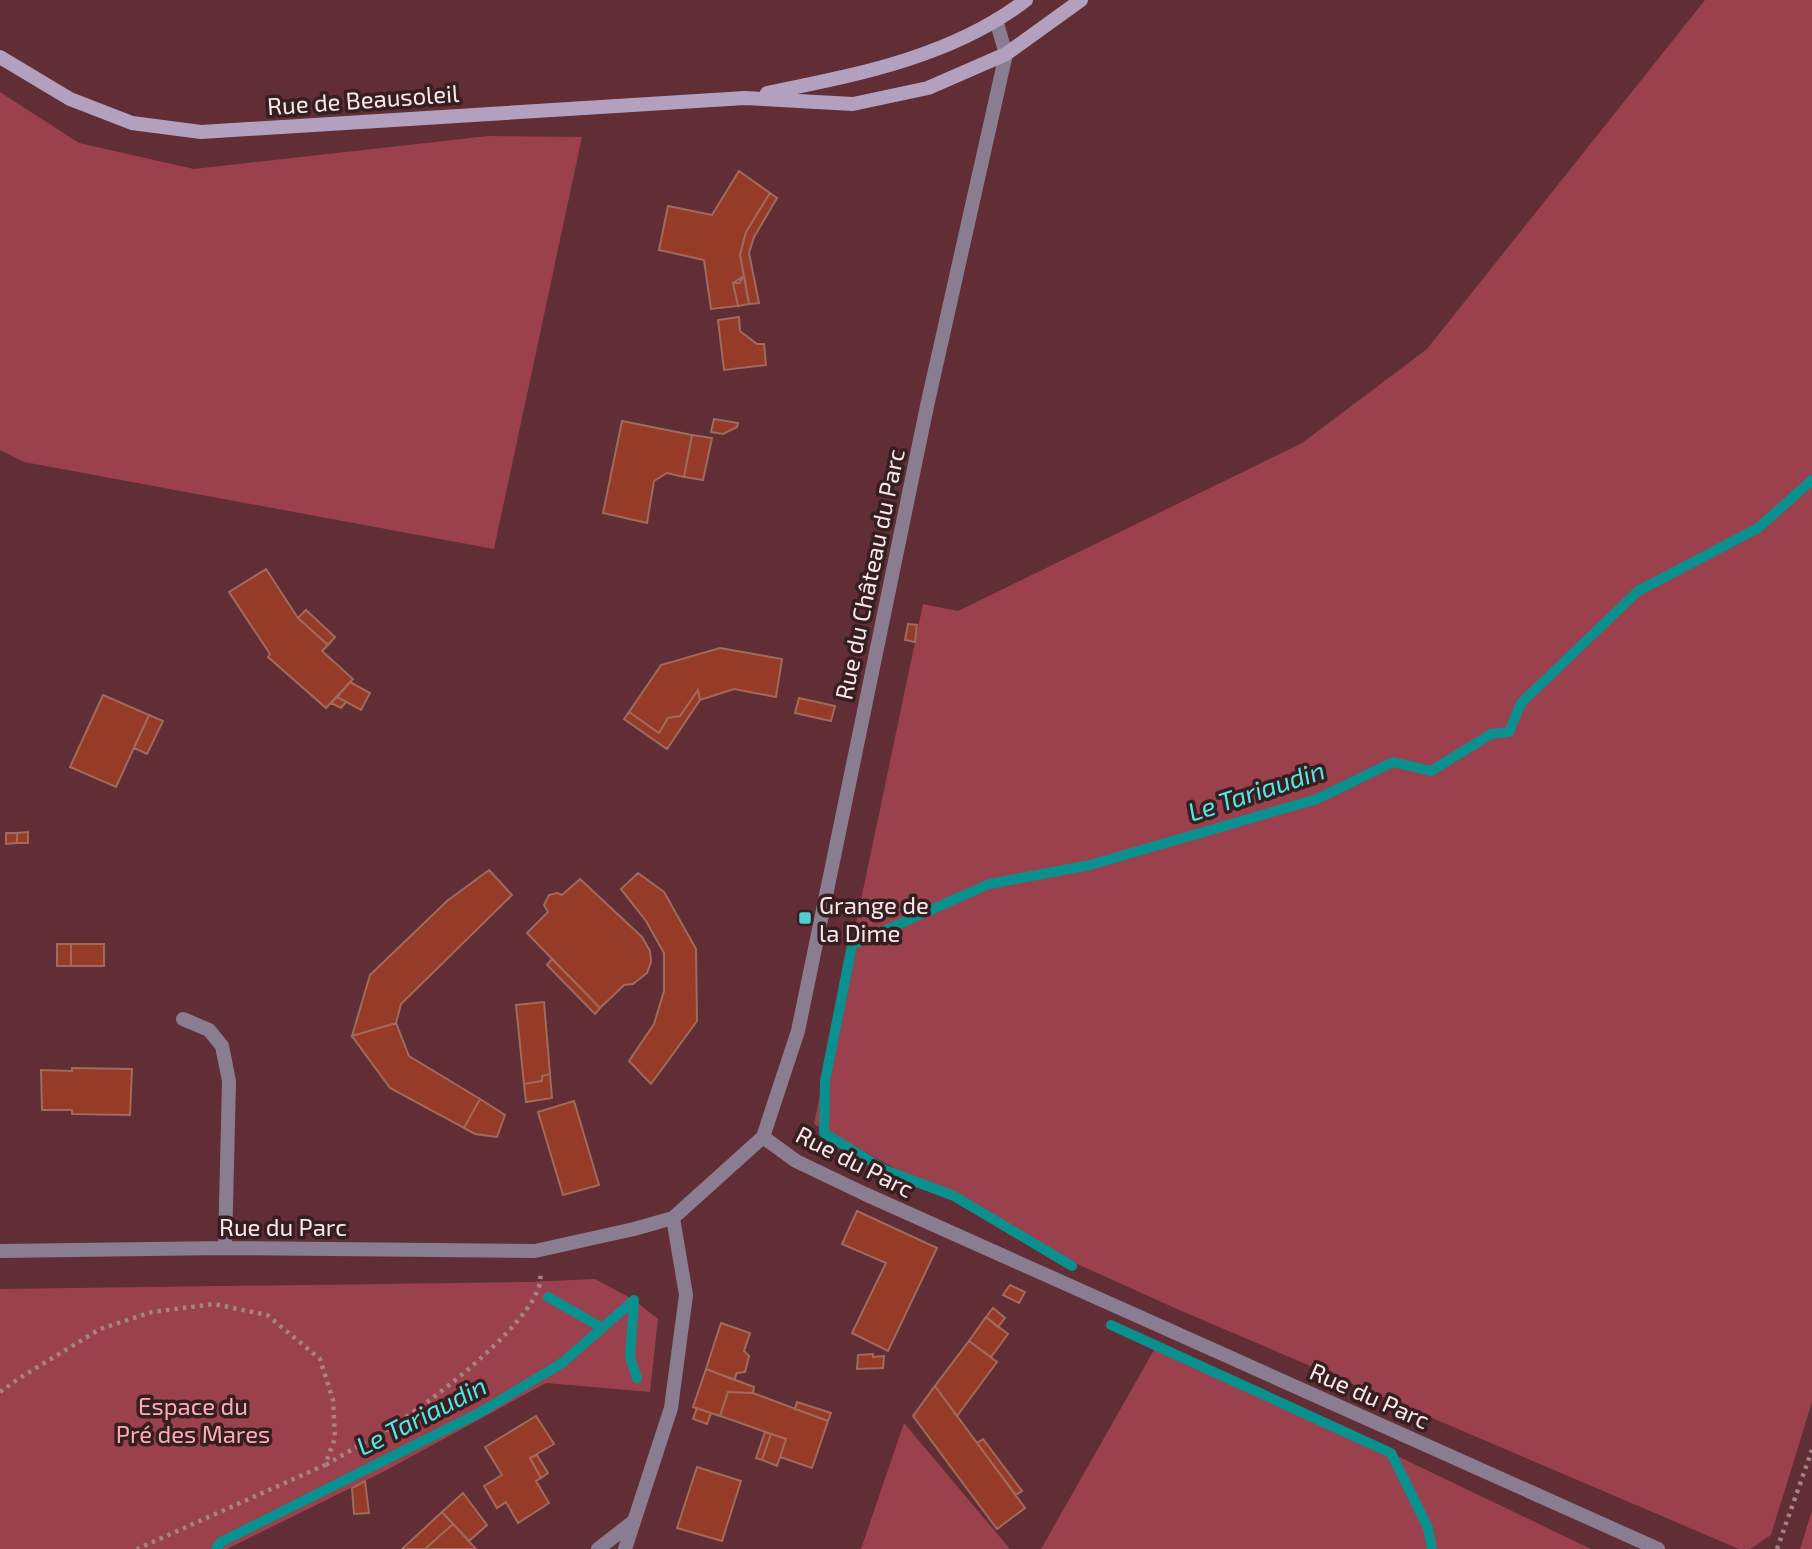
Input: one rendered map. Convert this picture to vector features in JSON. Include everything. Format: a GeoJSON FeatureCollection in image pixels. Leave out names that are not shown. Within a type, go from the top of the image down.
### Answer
{"type":"FeatureCollection","features":[{"type":"Feature","properties":{"kind":"street","name":"Rue de Beausoleil"},"geometry":{"type":"LineString","coordinates":[[745,97],[867,72],[938,49],[996,20],[1026,0]]}},
{"type":"Feature","properties":{"kind":"street","name":"Rue de Beausoleil"},"geometry":{"type":"LineString","coordinates":[[0,57],[69,99],[132,123],[201,132],[745,97],[853,104],[928,88],[1006,54],[1081,0]]}},
{"type":"Feature","properties":{"kind":"street","name":"Rue du Château du Parc"},"geometry":{"type":"LineString","coordinates":[[763,1137],[798,1031],[927,406],[1006,54],[996,20]]}},
{"type":"Feature","properties":{"kind":"street"},"geometry":{"type":"LineString","coordinates":[[183,1019],[209,1030],[222,1046],[229,1081],[225,1248]]}},
{"type":"Feature","properties":{"kind":"street","name":"Rue du Parc"},"geometry":{"type":"LineString","coordinates":[[0,1251],[225,1248],[535,1251],[673,1218],[763,1137],[796,1161],[865,1194],[1658,1549]]}},
{"type":"Feature","properties":{"kind":"street"},"geometry":{"type":"LineString","coordinates":[[625,1549],[671,1408],[686,1295],[673,1218]]}},
{"type":"Feature","properties":{"kind":"street"},"geometry":{"type":"LineString","coordinates":[[598,1549],[635,1520]]}},
{"type":"Feature","properties":{"kind":"path"},"geometry":{"type":"LineString","coordinates":[[136,1549],[325,1465],[401,1421],[476,1364],[530,1307],[542,1282],[535,1251]]}},
{"type":"Feature","properties":{"kind":"path"},"geometry":{"type":"LineString","coordinates":[[0,1392],[18,1378],[100,1329],[152,1312],[214,1304],[267,1315],[320,1359],[333,1400],[335,1438],[325,1465]]}},
{"type":"Feature","properties":{"kind":"path"},"geometry":{"type":"LineString","coordinates":[[1777,1549],[1812,1450]]}},
{"type":"Feature","properties":{"kind":"green space"},"geometry":{"type":"Polygon","coordinates":[[[1705,0],[1812,0],[1812,1402],[1771,1535],[1750,1549],[1739,1549],[1177,1309],[1033,1244],[814,1124],[923,604],[958,611],[1302,443],[1427,349],[1705,0]]]}},
{"type":"Feature","properties":{"kind":"green space"},"geometry":{"type":"Polygon","coordinates":[[[0,92],[79,143],[194,169],[488,136],[582,137],[494,549],[24,462],[0,450],[0,92]]]}},
{"type":"Feature","properties":{"kind":"green space","name":"Espace du Pré des Mares"},"geometry":{"type":"Polygon","coordinates":[[[595,1279],[634,1300],[658,1319],[650,1392],[546,1383],[385,1471],[227,1549],[0,1549],[0,1289],[595,1279]]]}},
{"type":"Feature","properties":{"kind":"green space"},"geometry":{"type":"Polygon","coordinates":[[[1154,1350],[1391,1453],[1591,1549],[1041,1549],[1154,1350]]]}},
{"type":"Feature","properties":{"kind":"green space"},"geometry":{"type":"Polygon","coordinates":[[[904,1423],[1010,1549],[861,1549],[904,1423]]]}},
{"type":"Feature","properties":{"kind":"green space"},"geometry":{"type":"Polygon","coordinates":[[[1812,1511],[1812,1549],[1800,1549],[1812,1511]]]}},
{"type":"Feature","properties":{"kind":"building"},"geometry":{"type":"Polygon","coordinates":[[[739,171],[770,193],[746,232],[740,255],[744,276],[733,283],[738,306],[711,309],[704,260],[659,250],[668,206],[712,215],[739,171]]]}},
{"type":"Feature","properties":{"kind":"building"},"geometry":{"type":"Polygon","coordinates":[[[770,193],[777,198],[754,237],[749,253],[759,303],[749,304],[740,255],[746,232],[770,193]]]}},
{"type":"Feature","properties":{"kind":"building"},"geometry":{"type":"Polygon","coordinates":[[[744,276],[749,304],[738,306],[733,283],[739,283],[744,276]]]}},
{"type":"Feature","properties":{"kind":"building"},"geometry":{"type":"Polygon","coordinates":[[[739,317],[740,331],[757,344],[764,344],[766,365],[724,370],[718,320],[739,317]]]}},
{"type":"Feature","properties":{"kind":"building"},"geometry":{"type":"Polygon","coordinates":[[[714,419],[738,423],[737,427],[723,434],[711,432],[714,419]]]}},
{"type":"Feature","properties":{"kind":"building"},"geometry":{"type":"Polygon","coordinates":[[[622,421],[692,435],[684,477],[667,473],[654,481],[647,523],[603,513],[622,421]]]}},
{"type":"Feature","properties":{"kind":"building"},"geometry":{"type":"Polygon","coordinates":[[[692,435],[712,438],[703,480],[684,477],[692,435]]]}},
{"type":"Feature","properties":{"kind":"building"},"geometry":{"type":"Polygon","coordinates":[[[266,569],[298,618],[328,645],[322,651],[353,679],[326,708],[268,657],[270,654],[229,592],[266,569]]]}},
{"type":"Feature","properties":{"kind":"building"},"geometry":{"type":"Polygon","coordinates":[[[306,610],[335,637],[328,645],[298,618],[306,610]]]}},
{"type":"Feature","properties":{"kind":"building"},"geometry":{"type":"Polygon","coordinates":[[[908,624],[917,625],[915,642],[905,640],[908,624]]]}},
{"type":"Feature","properties":{"kind":"building"},"geometry":{"type":"Polygon","coordinates":[[[720,648],[782,659],[776,697],[734,689],[700,700],[698,690],[680,716],[668,718],[659,733],[629,712],[661,665],[720,648]]]}},
{"type":"Feature","properties":{"kind":"building"},"geometry":{"type":"Polygon","coordinates":[[[350,682],[370,693],[361,710],[337,697],[350,682]]]}},
{"type":"Feature","properties":{"kind":"building"},"geometry":{"type":"Polygon","coordinates":[[[698,690],[700,700],[667,749],[624,719],[629,712],[659,733],[668,718],[680,716],[698,690]]]}},
{"type":"Feature","properties":{"kind":"building"},"geometry":{"type":"Polygon","coordinates":[[[103,695],[149,715],[116,787],[70,767],[103,695]]]}},
{"type":"Feature","properties":{"kind":"building"},"geometry":{"type":"Polygon","coordinates":[[[337,697],[346,702],[341,708],[331,703],[337,697]]]}},
{"type":"Feature","properties":{"kind":"building"},"geometry":{"type":"Polygon","coordinates":[[[799,698],[835,706],[831,721],[795,713],[799,698]]]}},
{"type":"Feature","properties":{"kind":"building"},"geometry":{"type":"Polygon","coordinates":[[[149,715],[163,721],[147,754],[134,748],[149,715]]]}},
{"type":"Feature","properties":{"kind":"building"},"geometry":{"type":"Polygon","coordinates":[[[28,832],[28,843],[17,843],[17,833],[28,832]]]}},
{"type":"Feature","properties":{"kind":"building"},"geometry":{"type":"Polygon","coordinates":[[[6,833],[17,833],[17,843],[6,844],[6,833]]]}},
{"type":"Feature","properties":{"kind":"building"},"geometry":{"type":"Polygon","coordinates":[[[489,870],[512,895],[401,1004],[396,1023],[352,1036],[370,975],[447,901],[489,870]]]}},
{"type":"Feature","properties":{"kind":"building"},"geometry":{"type":"Polygon","coordinates":[[[638,873],[664,892],[696,949],[697,1021],[651,1084],[629,1061],[654,1024],[664,991],[664,953],[646,921],[621,889],[638,873]]]}},
{"type":"Feature","properties":{"kind":"building"},"geometry":{"type":"Polygon","coordinates":[[[580,879],[642,937],[650,951],[651,962],[647,973],[633,984],[624,985],[600,1008],[527,933],[548,912],[544,905],[549,895],[562,895],[580,879]]]}},
{"type":"Feature","properties":{"kind":"building"},"geometry":{"type":"Polygon","coordinates":[[[57,944],[71,944],[71,966],[57,966],[57,944]]]}},
{"type":"Feature","properties":{"kind":"building"},"geometry":{"type":"Polygon","coordinates":[[[71,944],[104,944],[104,966],[71,966],[71,944]]]}},
{"type":"Feature","properties":{"kind":"building"},"geometry":{"type":"Polygon","coordinates":[[[552,959],[600,1008],[595,1014],[547,965],[552,959]]]}},
{"type":"Feature","properties":{"kind":"building"},"geometry":{"type":"Polygon","coordinates":[[[544,1002],[550,1074],[542,1076],[542,1081],[524,1084],[516,1005],[544,1002]]]}},
{"type":"Feature","properties":{"kind":"building"},"geometry":{"type":"Polygon","coordinates":[[[396,1023],[409,1056],[480,1099],[464,1128],[390,1088],[352,1036],[396,1023]]]}},
{"type":"Feature","properties":{"kind":"building"},"geometry":{"type":"Polygon","coordinates":[[[72,1068],[132,1069],[130,1115],[72,1114],[72,1110],[42,1110],[41,1070],[72,1071],[72,1068]]]}},
{"type":"Feature","properties":{"kind":"building"},"geometry":{"type":"Polygon","coordinates":[[[550,1074],[552,1098],[526,1102],[524,1084],[542,1081],[542,1076],[550,1074]]]}},
{"type":"Feature","properties":{"kind":"building"},"geometry":{"type":"Polygon","coordinates":[[[480,1099],[505,1115],[497,1137],[475,1134],[464,1128],[480,1099]]]}},
{"type":"Feature","properties":{"kind":"building"},"geometry":{"type":"Polygon","coordinates":[[[574,1101],[599,1185],[563,1195],[538,1112],[574,1101]]]}},
{"type":"Feature","properties":{"kind":"building"},"geometry":{"type":"Polygon","coordinates":[[[857,1211],[937,1248],[888,1351],[852,1333],[886,1263],[842,1244],[857,1211]]]}},
{"type":"Feature","properties":{"kind":"building"},"geometry":{"type":"Polygon","coordinates":[[[1010,1285],[1025,1292],[1019,1303],[1003,1295],[1010,1285]]]}},
{"type":"Feature","properties":{"kind":"building"},"geometry":{"type":"Polygon","coordinates":[[[993,1308],[1005,1318],[998,1327],[986,1317],[993,1308]]]}},
{"type":"Feature","properties":{"kind":"building"},"geometry":{"type":"Polygon","coordinates":[[[986,1317],[1008,1334],[991,1357],[969,1341],[986,1317]]]}},
{"type":"Feature","properties":{"kind":"building"},"geometry":{"type":"Polygon","coordinates":[[[721,1323],[750,1333],[744,1351],[749,1356],[745,1372],[737,1373],[734,1380],[706,1369],[721,1323]]]}},
{"type":"Feature","properties":{"kind":"building"},"geometry":{"type":"Polygon","coordinates":[[[969,1341],[997,1362],[957,1416],[935,1386],[969,1341]]]}},
{"type":"Feature","properties":{"kind":"building"},"geometry":{"type":"Polygon","coordinates":[[[873,1354],[873,1357],[884,1356],[883,1368],[857,1369],[858,1355],[873,1354]]]}},
{"type":"Feature","properties":{"kind":"building"},"geometry":{"type":"Polygon","coordinates":[[[706,1369],[754,1387],[753,1393],[728,1392],[720,1416],[693,1407],[706,1369]]]}},
{"type":"Feature","properties":{"kind":"building"},"geometry":{"type":"Polygon","coordinates":[[[935,1386],[1025,1508],[997,1529],[913,1416],[935,1386]]]}},
{"type":"Feature","properties":{"kind":"building"},"geometry":{"type":"Polygon","coordinates":[[[728,1392],[753,1393],[828,1421],[812,1468],[780,1457],[786,1439],[720,1416],[728,1392]]]}},
{"type":"Feature","properties":{"kind":"building"},"geometry":{"type":"Polygon","coordinates":[[[797,1402],[831,1413],[828,1421],[795,1409],[797,1402]]]}},
{"type":"Feature","properties":{"kind":"building"},"geometry":{"type":"Polygon","coordinates":[[[697,1408],[711,1413],[707,1424],[693,1419],[697,1408]]]}},
{"type":"Feature","properties":{"kind":"building"},"geometry":{"type":"Polygon","coordinates":[[[536,1416],[554,1444],[530,1458],[541,1478],[536,1481],[549,1503],[518,1523],[506,1502],[497,1508],[484,1486],[502,1475],[485,1447],[536,1416]]]}},
{"type":"Feature","properties":{"kind":"building"},"geometry":{"type":"Polygon","coordinates":[[[765,1432],[771,1434],[762,1460],[756,1458],[765,1432]]]}},
{"type":"Feature","properties":{"kind":"building"},"geometry":{"type":"Polygon","coordinates":[[[771,1434],[786,1439],[777,1466],[762,1460],[771,1434]]]}},
{"type":"Feature","properties":{"kind":"building"},"geometry":{"type":"Polygon","coordinates":[[[983,1439],[1022,1491],[1016,1495],[977,1443],[983,1439]]]}},
{"type":"Feature","properties":{"kind":"building"},"geometry":{"type":"Polygon","coordinates":[[[537,1455],[548,1473],[541,1478],[530,1458],[537,1455]]]}},
{"type":"Feature","properties":{"kind":"building"},"geometry":{"type":"Polygon","coordinates":[[[697,1467],[741,1481],[722,1541],[677,1528],[697,1467]]]}},
{"type":"Feature","properties":{"kind":"building"},"geometry":{"type":"Polygon","coordinates":[[[365,1481],[369,1513],[354,1514],[352,1488],[365,1481]]]}},
{"type":"Feature","properties":{"kind":"building"},"geometry":{"type":"Polygon","coordinates":[[[463,1493],[487,1525],[469,1541],[442,1512],[463,1493]]]}},
{"type":"Feature","properties":{"kind":"building"},"geometry":{"type":"Polygon","coordinates":[[[442,1512],[453,1524],[425,1549],[402,1549],[442,1512]]]}},
{"type":"Feature","properties":{"kind":"building"},"geometry":{"type":"Polygon","coordinates":[[[453,1524],[476,1549],[425,1549],[453,1524]]]}},
{"type":"Feature","properties":{"kind":"waterway","name":"Le Tariaudin"},"geometry":{"type":"LineString","coordinates":[[1072,1266],[954,1196],[885,1170],[824,1133],[825,1081],[852,945],[989,884],[1090,865],[1317,799],[1393,762],[1431,771],[1491,734],[1509,732],[1521,703],[1638,591],[1758,528],[1812,480]]}},
{"type":"Feature","properties":{"kind":"waterway"},"geometry":{"type":"LineString","coordinates":[[548,1297],[601,1327]]}},
{"type":"Feature","properties":{"kind":"waterway"},"geometry":{"type":"LineString","coordinates":[[634,1300],[630,1357],[637,1378]]}},
{"type":"Feature","properties":{"kind":"waterway","name":"Le Tariaudin"},"geometry":{"type":"LineString","coordinates":[[216,1549],[221,1542],[479,1413],[562,1363],[634,1300]]}},
{"type":"Feature","properties":{"kind":"waterway"},"geometry":{"type":"LineString","coordinates":[[1111,1325],[1391,1453],[1428,1528],[1432,1549]]}},
{"type":"Feature","properties":{"kind":"place","name":"Grange de la Dime"},"geometry":{"type":"Point","coordinates":[805,918]}}]}
